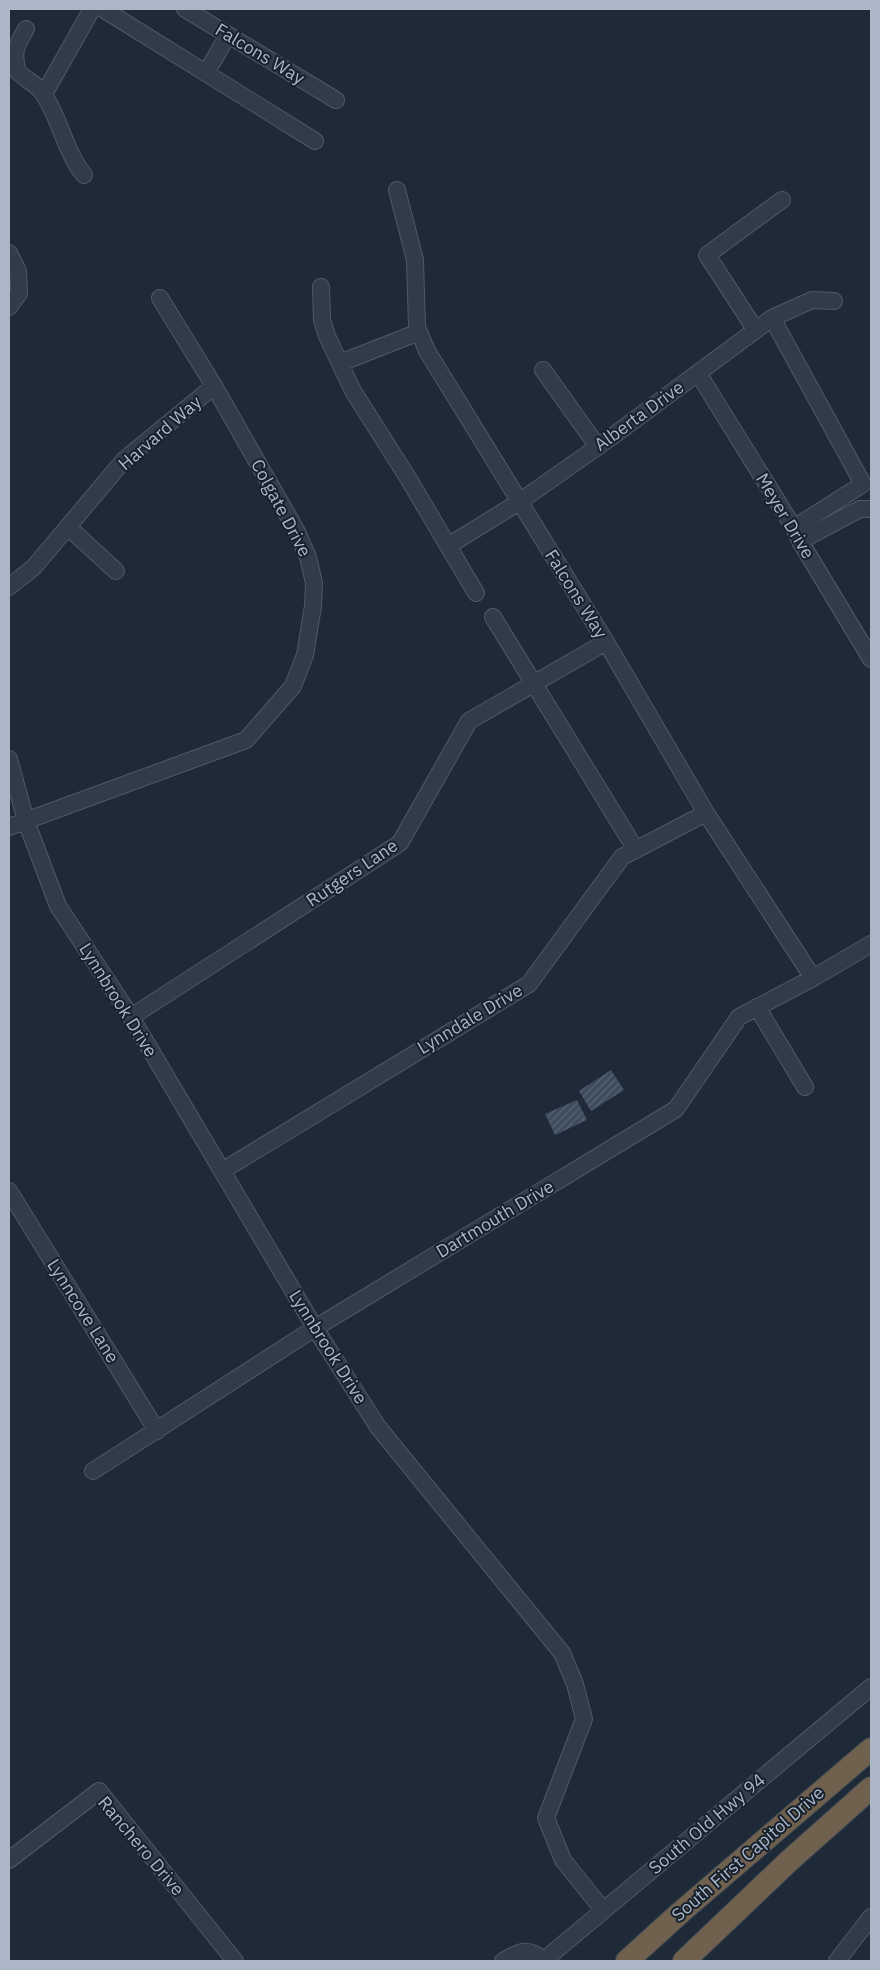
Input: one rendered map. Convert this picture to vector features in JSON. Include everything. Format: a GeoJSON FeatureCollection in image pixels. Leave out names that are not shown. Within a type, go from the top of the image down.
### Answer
{"type":"FeatureCollection","features":[{"type":"Feature","properties":{"kind":"highway","name":"South First Capitol Drive"},"geometry":{"type":"LineString","coordinates":[[627,1961],[680,1912],[871,1749]]}},
{"type":"Feature","properties":{"kind":"highway","name":"South First Capitol Drive"},"geometry":{"type":"LineString","coordinates":[[685,1961],[789,1861],[871,1788]]}},
{"type":"Feature","properties":{"kind":"street"},"geometry":{"type":"LineString","coordinates":[[44,94],[92,9]]}},
{"type":"Feature","properties":{"kind":"street"},"geometry":{"type":"LineString","coordinates":[[103,9],[315,141]]}},
{"type":"Feature","properties":{"kind":"street","name":"Falcons Way"},"geometry":{"type":"LineString","coordinates":[[185,9],[336,100]]}},
{"type":"Feature","properties":{"kind":"street"},"geometry":{"type":"LineString","coordinates":[[26,29],[14,50],[18,72],[33,82],[44,94],[68,150],[84,175]]}},
{"type":"Feature","properties":{"kind":"street"},"geometry":{"type":"LineString","coordinates":[[206,73],[228,35]]}},
{"type":"Feature","properties":{"kind":"street","name":"Falcons Way"},"geometry":{"type":"LineString","coordinates":[[397,190],[415,260],[417,327],[427,351],[606,642],[706,813],[812,978]]}},
{"type":"Feature","properties":{"kind":"street"},"geometry":{"type":"LineString","coordinates":[[755,329],[707,255],[782,200]]}},
{"type":"Feature","properties":{"kind":"street"},"geometry":{"type":"LineString","coordinates":[[9,254],[18,271],[19,292],[9,307]]}},
{"type":"Feature","properties":{"kind":"street"},"geometry":{"type":"LineString","coordinates":[[321,288],[322,320],[327,336],[353,391],[476,593]]}},
{"type":"Feature","properties":{"kind":"street","name":"Colgate Drive"},"geometry":{"type":"LineString","coordinates":[[9,827],[246,740],[294,686],[304,655],[313,606],[314,583],[308,557],[296,530],[214,386],[160,298]]}},
{"type":"Feature","properties":{"kind":"street","name":"Alberta Drive"},"geometry":{"type":"LineString","coordinates":[[448,546],[519,502],[772,318],[812,300],[834,301]]}},
{"type":"Feature","properties":{"kind":"street"},"geometry":{"type":"LineString","coordinates":[[772,318],[863,484],[797,534]]}},
{"type":"Feature","properties":{"kind":"street"},"geometry":{"type":"LineString","coordinates":[[340,363],[419,332]]}},
{"type":"Feature","properties":{"kind":"street"},"geometry":{"type":"LineString","coordinates":[[543,370],[598,446]]}},
{"type":"Feature","properties":{"kind":"street","name":"Meyer Drive"},"geometry":{"type":"LineString","coordinates":[[698,373],[871,659]]}},
{"type":"Feature","properties":{"kind":"street","name":"Harvard Way"},"geometry":{"type":"LineString","coordinates":[[9,587],[34,567],[124,460],[214,386]]}},
{"type":"Feature","properties":{"kind":"street"},"geometry":{"type":"LineString","coordinates":[[797,534],[860,509],[871,509]]}},
{"type":"Feature","properties":{"kind":"street"},"geometry":{"type":"LineString","coordinates":[[68,527],[116,572]]}},
{"type":"Feature","properties":{"kind":"street"},"geometry":{"type":"LineString","coordinates":[[493,617],[636,850]]}},
{"type":"Feature","properties":{"kind":"street","name":"Rutgers Lane"},"geometry":{"type":"LineString","coordinates":[[131,1017],[400,843],[469,722],[606,642]]}},
{"type":"Feature","properties":{"kind":"street","name":"Lynnbrook Drive"},"geometry":{"type":"LineString","coordinates":[[9,759],[26,821],[58,906],[131,1017],[314,1328],[378,1427],[562,1653],[575,1684],[584,1719],[546,1818],[563,1860],[603,1910]]}},
{"type":"Feature","properties":{"kind":"street","name":"Lynndale Drive"},"geometry":{"type":"LineString","coordinates":[[222,1171],[529,984],[622,856],[706,813]]}},
{"type":"Feature","properties":{"kind":"street","name":"Dartmouth Drive"},"geometry":{"type":"LineString","coordinates":[[93,1471],[314,1328],[676,1109],[739,1017],[871,944]]}},
{"type":"Feature","properties":{"kind":"street"},"geometry":{"type":"LineString","coordinates":[[758,1007],[805,1087]]}},
{"type":"Feature","properties":{"kind":"street","name":"Lynncove Lane"},"geometry":{"type":"LineString","coordinates":[[9,1191],[157,1431]]}},
{"type":"Feature","properties":{"kind":"street","name":"South Old Hwy 94"},"geometry":{"type":"LineString","coordinates":[[543,1961],[871,1687]]}},
{"type":"Feature","properties":{"kind":"street","name":"Ranchero Drive"},"geometry":{"type":"LineString","coordinates":[[9,1860],[99,1791],[235,1961]]}},
{"type":"Feature","properties":{"kind":"street"},"geometry":{"type":"LineString","coordinates":[[837,1961],[871,1917]]}},
{"type":"Feature","properties":{"kind":"street"},"geometry":{"type":"LineString","coordinates":[[503,1961],[520,1952],[533,1952],[543,1961]]}},
{"type":"Feature","properties":{"kind":"building"},"geometry":{"type":"Polygon","coordinates":[[[611,1070],[624,1090],[591,1111],[579,1091],[611,1070]]]}},
{"type":"Feature","properties":{"kind":"building"},"geometry":{"type":"Polygon","coordinates":[[[577,1100],[587,1120],[555,1135],[545,1114],[577,1100]]]}}]}
